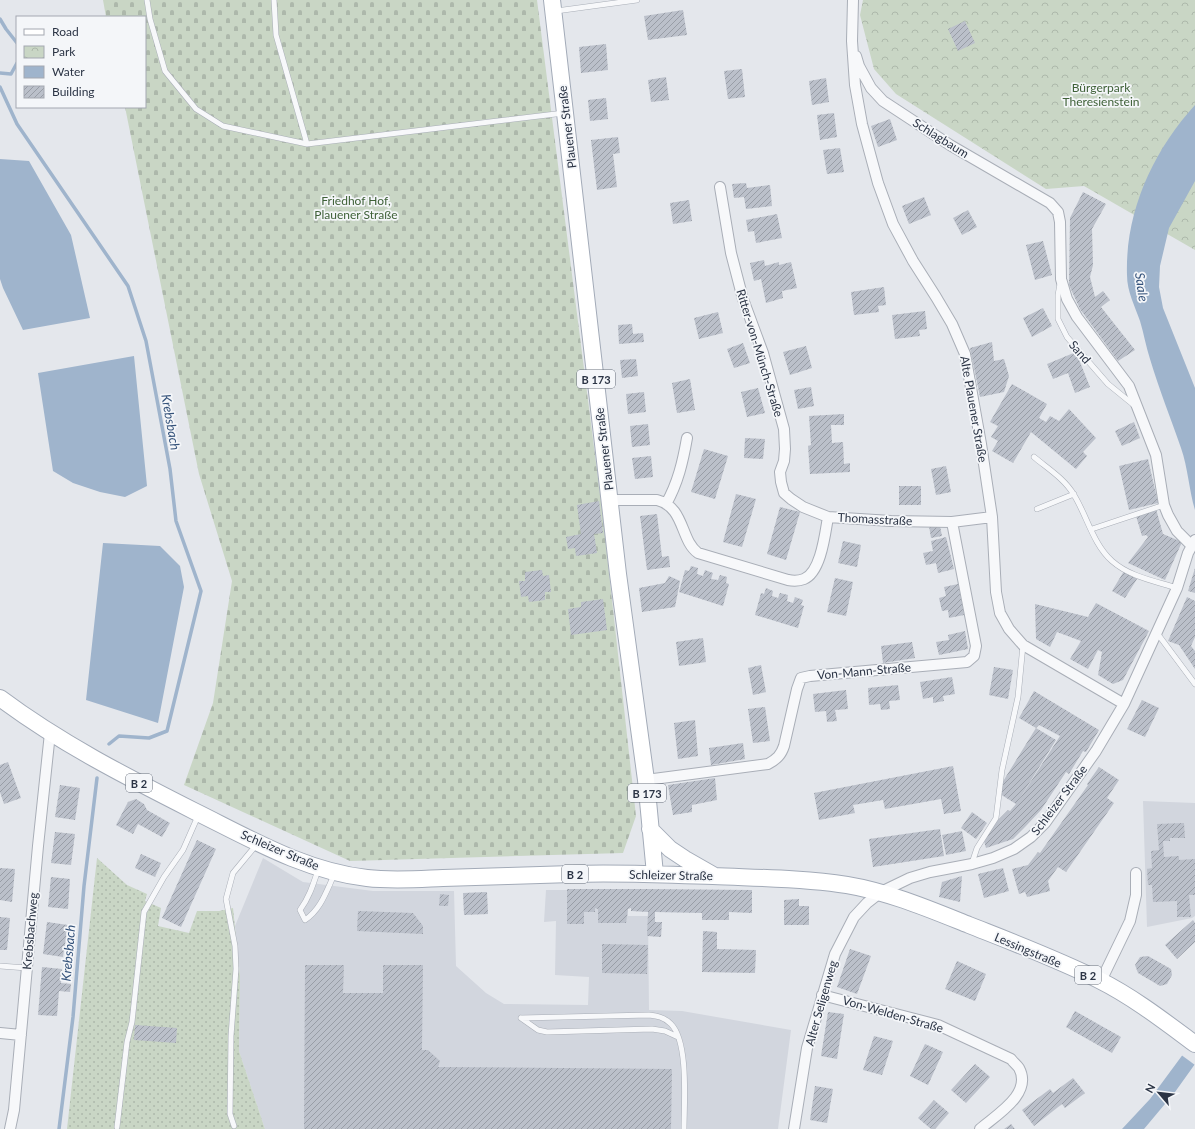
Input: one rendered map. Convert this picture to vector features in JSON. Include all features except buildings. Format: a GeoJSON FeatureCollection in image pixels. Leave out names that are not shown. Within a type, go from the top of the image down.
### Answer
{"type":"FeatureCollection","features":[{"type":"Feature","properties":{"kind":"main road","name":"Plauener Straße"},"geometry":{"type":"LineString","coordinates":[[552,6],[618,574],[646,780],[654,874]]}},
{"type":"Feature","properties":{"kind":"main road","name":"Schleizer Straße"},"geometry":{"type":"LineString","coordinates":[[0,698],[50,733],[121,773],[258,843],[291,858],[335,872],[365,878],[409,880],[570,874],[654,874],[773,878],[830,883],[881,892]]}},
{"type":"Feature","properties":{"kind":"main road"},"geometry":{"type":"LineString","coordinates":[[650,829],[670,849],[715,876]]}},
{"type":"Feature","properties":{"kind":"main road","name":"Lessingstraße"},"geometry":{"type":"LineString","coordinates":[[881,892],[922,906],[1056,960],[1101,981],[1133,1000],[1195,1044]]}},
{"type":"Feature","properties":{"kind":"street","name":"Alte Plauener Straße"},"geometry":{"type":"LineString","coordinates":[[853,0],[852,41],[855,86],[862,124],[878,183],[896,230],[912,261],[952,324],[965,354],[982,444],[992,517],[996,592],[1000,613],[1009,629],[1023,645],[1124,704]]}},
{"type":"Feature","properties":{"kind":"street","name":"Schlagbaum"},"geometry":{"type":"LineString","coordinates":[[852,41],[859,66],[871,88],[883,101],[950,145],[1050,204],[1058,212]]}},
{"type":"Feature","properties":{"kind":"street","name":"Ritter-von-Münch-Straße"},"geometry":{"type":"LineString","coordinates":[[720,187],[732,253],[743,299],[763,353],[784,429],[784,461],[780,472],[784,493],[803,507],[828,517]]}},
{"type":"Feature","properties":{"kind":"street","name":"Sand"},"geometry":{"type":"LineString","coordinates":[[1058,212],[1062,238],[1061,279],[1067,299],[1077,317],[1129,386],[1156,455],[1164,505],[1168,515],[1176,531],[1193,542]]}},
{"type":"Feature","properties":{"kind":"street"},"geometry":{"type":"LineString","coordinates":[[610,500],[657,500],[666,504],[678,478],[687,438]]}},
{"type":"Feature","properties":{"kind":"street","name":"Thomasstraße"},"geometry":{"type":"LineString","coordinates":[[666,504],[671,507],[693,549],[698,553],[788,580],[796,581],[811,575],[816,566],[828,517],[891,521],[952,522],[992,517]]}},
{"type":"Feature","properties":{"kind":"street","name":"Von-Mann-Straße"},"geometry":{"type":"LineString","coordinates":[[646,780],[768,764],[775,760],[781,755],[784,746],[797,689],[801,678],[967,662],[974,656],[976,646],[952,522]]}},
{"type":"Feature","properties":{"kind":"street","name":"Schleizer Straße"},"geometry":{"type":"LineString","coordinates":[[881,892],[910,878],[993,858],[1014,849],[1031,837],[1045,823],[1096,751],[1124,704],[1177,588],[1193,542]]}},
{"type":"Feature","properties":{"kind":"street","name":"Krebsbachweg"},"geometry":{"type":"LineString","coordinates":[[10,1129],[14,1110],[50,733]]}},
{"type":"Feature","properties":{"kind":"street"},"geometry":{"type":"LineString","coordinates":[[1101,981],[1130,921],[1136,895],[1136,873]]}},
{"type":"Feature","properties":{"kind":"street","name":"Alter Seligenweg"},"geometry":{"type":"LineString","coordinates":[[794,1129],[807,1048],[835,954],[854,917],[881,892]]}},
{"type":"Feature","properties":{"kind":"street","name":"Von-Welden-Straße"},"geometry":{"type":"LineString","coordinates":[[822,995],[938,1025],[1011,1059],[1019,1068],[1022,1078],[1018,1096],[980,1129]]}},
{"type":"Feature","properties":{"kind":"street"},"geometry":{"type":"LineString","coordinates":[[0,1033],[21,1035]]}},
{"type":"Feature","properties":{"kind":"lane"},"geometry":{"type":"LineString","coordinates":[[147,0],[150,19],[165,70],[196,109],[223,126],[307,144],[565,112]]}},
{"type":"Feature","properties":{"kind":"lane"},"geometry":{"type":"LineString","coordinates":[[274,0],[276,34],[307,144]]}},
{"type":"Feature","properties":{"kind":"lane"},"geometry":{"type":"LineString","coordinates":[[552,6],[637,0]]}},
{"type":"Feature","properties":{"kind":"lane","name":"Sand"},"geometry":{"type":"LineString","coordinates":[[1061,279],[1058,295],[1058,319],[1067,337],[1108,384],[1138,407]]}},
{"type":"Feature","properties":{"kind":"lane"},"geometry":{"type":"LineString","coordinates":[[1034,457],[1061,479],[1074,494],[1103,552],[1112,561],[1134,575],[1177,588]]}},
{"type":"Feature","properties":{"kind":"lane"},"geometry":{"type":"LineString","coordinates":[[1038,509],[1074,494]]}},
{"type":"Feature","properties":{"kind":"lane"},"geometry":{"type":"LineString","coordinates":[[1092,529],[1164,505]]}},
{"type":"Feature","properties":{"kind":"lane"},"geometry":{"type":"LineString","coordinates":[[1157,632],[1195,684]]}},
{"type":"Feature","properties":{"kind":"lane"},"geometry":{"type":"LineString","coordinates":[[972,864],[977,848],[996,818],[1002,770],[1018,697],[1023,645]]}},
{"type":"Feature","properties":{"kind":"lane"},"geometry":{"type":"LineString","coordinates":[[117,1127],[126,1042],[132,1022],[144,912],[164,877],[183,850],[200,813]]}},
{"type":"Feature","properties":{"kind":"lane"},"geometry":{"type":"LineString","coordinates":[[234,1126],[230,1114],[230,1060],[236,969],[235,946],[226,899],[233,873],[258,843]]}},
{"type":"Feature","properties":{"kind":"lane"},"geometry":{"type":"LineString","coordinates":[[319,867],[311,891],[300,910],[305,920],[320,906],[335,872]]}},
{"type":"Feature","properties":{"kind":"lane"},"geometry":{"type":"LineString","coordinates":[[0,966],[27,968]]}},
{"type":"Feature","properties":{"kind":"lane"},"geometry":{"type":"LineString","coordinates":[[679,1038],[665,1031],[652,1029],[547,1032],[538,1030],[521,1018],[649,1015],[661,1017],[672,1024],[679,1038],[684,1059],[684,1129]]}},
{"type":"Feature","properties":{"kind":"shaded area"},"geometry":{"type":"Polygon","coordinates":[[[1143,801],[1195,803],[1195,916],[1192,918],[1147,927],[1143,801]]]}},
{"type":"Feature","properties":{"kind":"shaded area"},"geometry":{"type":"Polygon","coordinates":[[[263,858],[303,882],[373,891],[454,891],[456,966],[486,993],[504,1004],[588,1005],[589,977],[555,975],[556,921],[544,922],[546,890],[627,890],[628,916],[648,916],[649,1010],[682,1011],[791,1030],[778,1129],[265,1129],[239,1051],[240,976],[235,926],[263,858]]]}},
{"type":"Feature","properties":{"kind":"green space","name":"Friedhof Hof, Plauener Straße"},"geometry":{"type":"Polygon","coordinates":[[[103,0],[537,0],[602,510],[636,816],[623,853],[350,861],[184,785],[213,703],[232,581],[199,474],[125,108],[146,108],[146,16],[106,16],[103,0]]]}},
{"type":"Feature","properties":{"kind":"green space","name":"Bürgerpark Theresienstein"},"geometry":{"type":"Polygon","coordinates":[[[863,0],[1195,0],[1195,250],[1084,186],[1046,189],[896,94],[874,69],[860,15],[863,0]]]}},
{"type":"Feature","properties":{"kind":"green space"},"geometry":{"type":"Polygon","coordinates":[[[97,858],[127,885],[147,894],[145,901],[161,908],[158,926],[189,933],[197,911],[219,911],[233,908],[240,976],[239,1051],[265,1129],[67,1129],[97,858]]]}},
{"type":"Feature","properties":{"kind":"water","name":"Saale"},"geometry":{"type":"Polygon","coordinates":[[[1195,105],[1195,181],[1169,228],[1160,266],[1159,287],[1163,308],[1195,388],[1195,510],[1183,456],[1147,350],[1140,321],[1130,293],[1127,275],[1131,228],[1144,184],[1154,162],[1166,142],[1195,105]]]}},
{"type":"Feature","properties":{"kind":"water"},"geometry":{"type":"Polygon","coordinates":[[[0,159],[29,161],[71,235],[90,318],[23,330],[0,279],[0,159]]]}},
{"type":"Feature","properties":{"kind":"water"},"geometry":{"type":"Polygon","coordinates":[[[134,356],[147,486],[125,497],[100,492],[73,483],[53,471],[38,373],[134,356]]]}},
{"type":"Feature","properties":{"kind":"water"},"geometry":{"type":"Polygon","coordinates":[[[103,543],[160,546],[180,566],[184,587],[158,723],[86,700],[103,543]]]}},
{"type":"Feature","properties":{"kind":"water"},"geometry":{"type":"Polygon","coordinates":[[[1195,1038],[1195,1064],[1175,1092],[1144,1129],[1122,1129],[1150,1099],[1195,1038]]]}},
{"type":"Feature","properties":{"kind":"pier"},"geometry":{"type":"Polygon","coordinates":[[[1193,1036],[1195,1036],[1195,1065],[1180,1054],[1193,1036]]]}},
{"type":"Feature","properties":{"kind":"waterway","name":"Krebsbach"},"geometry":{"type":"LineString","coordinates":[[0,19],[16,42]]}},
{"type":"Feature","properties":{"kind":"waterway","name":"Krebsbach"},"geometry":{"type":"LineString","coordinates":[[0,73],[11,74],[16,65]]}},
{"type":"Feature","properties":{"kind":"waterway","name":"Krebsbach"},"geometry":{"type":"LineString","coordinates":[[0,87],[17,124],[128,286],[146,341],[170,469],[176,521],[201,591],[167,731],[149,738],[119,736],[109,744]]}},
{"type":"Feature","properties":{"kind":"waterway","name":"Krebsbach"},"geometry":{"type":"LineString","coordinates":[[59,1129],[73,1017],[84,886],[97,778]]}}]}
